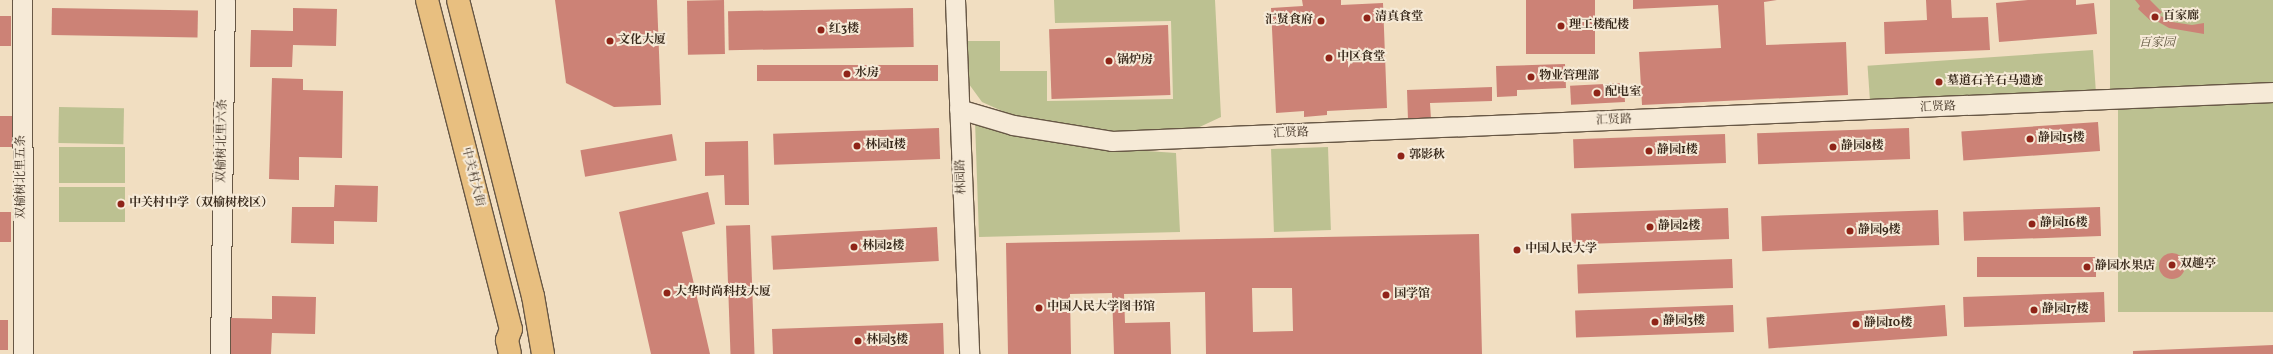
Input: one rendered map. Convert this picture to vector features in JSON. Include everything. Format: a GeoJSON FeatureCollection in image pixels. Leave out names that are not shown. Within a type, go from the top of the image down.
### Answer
{"type":"FeatureCollection","features":[{"type":"Feature","properties":{"kind":"main road","name":"中关村大街"},"geometry":{"type":"LineString","coordinates":[[426,0],[511,329],[507,340],[510,354]]}},
{"type":"Feature","properties":{"kind":"main road"},"geometry":{"type":"LineString","coordinates":[[458,0],[533,296],[543,354]]}},
{"type":"Feature","properties":{"kind":"street","name":"双榆树北里五条"},"geometry":{"type":"LineString","coordinates":[[22,0],[23,354]]}},
{"type":"Feature","properties":{"kind":"street","name":"双榆树北里六条"},"geometry":{"type":"LineString","coordinates":[[220,354],[225,0]]}},
{"type":"Feature","properties":{"kind":"street","name":"林园路"},"geometry":{"type":"LineString","coordinates":[[955,0],[969,354]]}},
{"type":"Feature","properties":{"kind":"street","name":"汇贤路"},"geometry":{"type":"LineString","coordinates":[[959,109],[1013,124],[1112,141],[2273,92]]}},
{"type":"Feature","properties":{"kind":"green space"},"geometry":{"type":"Polygon","coordinates":[[[1054,0],[1215,0],[1221,117],[1191,131],[1108,133],[1029,123],[982,102],[966,80],[968,41],[1000,41],[1000,71],[1047,71],[1047,101],[1173,99],[1171,21],[1055,23],[1054,0]]]}},
{"type":"Feature","properties":{"kind":"green space","name":"百家园"},"geometry":{"type":"Polygon","coordinates":[[[2110,0],[2273,0],[2273,91],[2110,91],[2110,0]]]}},
{"type":"Feature","properties":{"kind":"green space"},"geometry":{"type":"Polygon","coordinates":[[[2093,50],[2096,94],[1871,110],[1868,66],[2093,50]]]}},
{"type":"Feature","properties":{"kind":"green space"},"geometry":{"type":"Polygon","coordinates":[[[2118,102],[2273,102],[2273,312],[2118,312],[2118,102]]]}},
{"type":"Feature","properties":{"kind":"green space"},"geometry":{"type":"Polygon","coordinates":[[[59,107],[124,108],[123,144],[58,143],[59,107]]]}},
{"type":"Feature","properties":{"kind":"green space"},"geometry":{"type":"Polygon","coordinates":[[[975,121],[1118,149],[1176,153],[1180,232],[979,237],[975,121]]]}},
{"type":"Feature","properties":{"kind":"green space"},"geometry":{"type":"Polygon","coordinates":[[[59,147],[125,147],[125,183],[59,183],[59,147]]]}},
{"type":"Feature","properties":{"kind":"green space"},"geometry":{"type":"Polygon","coordinates":[[[1328,147],[1331,230],[1274,232],[1271,149],[1328,147]]]}},
{"type":"Feature","properties":{"kind":"green space"},"geometry":{"type":"Polygon","coordinates":[[[59,187],[125,187],[125,222],[59,222],[59,187]]]}},
{"type":"Feature","properties":{"kind":"building","name":"文化大厦"},"geometry":{"type":"Polygon","coordinates":[[[555,0],[657,0],[661,105],[614,107],[566,83],[555,0]]]}},
{"type":"Feature","properties":{"kind":"building"},"geometry":{"type":"Polygon","coordinates":[[[724,0],[725,54],[688,55],[687,1],[724,0]]]}},
{"type":"Feature","properties":{"kind":"building","name":"中区食堂"},"geometry":{"type":"Polygon","coordinates":[[[1302,0],[1341,0],[1341,5],[1383,3],[1387,108],[1327,111],[1327,115],[1304,117],[1304,111],[1276,113],[1271,8],[1303,6],[1302,0]]]}},
{"type":"Feature","properties":{"kind":"building","name":"理工楼配楼"},"geometry":{"type":"Polygon","coordinates":[[[1526,0],[1595,0],[1595,54],[1526,54],[1526,0]]]}},
{"type":"Feature","properties":{"kind":"building"},"geometry":{"type":"Polygon","coordinates":[[[1633,0],[1777,0],[1764,2],[1766,45],[1846,42],[1848,95],[1642,105],[1639,52],[1721,48],[1718,5],[1633,9],[1633,0]]]}},
{"type":"Feature","properties":{"kind":"building"},"geometry":{"type":"Polygon","coordinates":[[[1926,0],[1951,0],[1952,18],[1988,17],[1990,50],[1885,54],[1884,22],[1927,20],[1926,0]]]}},
{"type":"Feature","properties":{"kind":"building"},"geometry":{"type":"Polygon","coordinates":[[[2028,0],[2076,0],[2076,5],[2094,3],[2097,34],[1999,42],[1996,3],[2028,0]]]}},
{"type":"Feature","properties":{"kind":"building","name":"百家廊"},"geometry":{"type":"Polygon","coordinates":[[[2135,0],[2150,0],[2162,12],[2159,15],[2172,22],[2192,25],[2204,23],[2204,34],[2169,28],[2155,20],[2152,22],[2138,9],[2140,6],[2135,0]]]}},
{"type":"Feature","properties":{"kind":"building"},"geometry":{"type":"Polygon","coordinates":[[[52,8],[198,11],[198,38],[52,35],[52,8]]]}},
{"type":"Feature","properties":{"kind":"building"},"geometry":{"type":"Polygon","coordinates":[[[293,8],[337,9],[336,46],[293,45],[292,67],[250,67],[251,30],[293,31],[293,8]]]}},
{"type":"Feature","properties":{"kind":"building","name":"红3楼"},"geometry":{"type":"Polygon","coordinates":[[[913,8],[914,47],[729,50],[728,11],[913,8]]]}},
{"type":"Feature","properties":{"kind":"building"},"geometry":{"type":"Polygon","coordinates":[[[0,16],[11,16],[11,46],[0,46],[0,16]]]}},
{"type":"Feature","properties":{"kind":"building","name":"锅炉房"},"geometry":{"type":"Polygon","coordinates":[[[1168,25],[1170,95],[1052,99],[1049,29],[1168,25]]]}},
{"type":"Feature","properties":{"kind":"building","name":"物业管理部"},"geometry":{"type":"Polygon","coordinates":[[[1565,64],[1566,88],[1517,90],[1517,96],[1497,97],[1496,66],[1565,64]]]}},
{"type":"Feature","properties":{"kind":"building","name":"水房"},"geometry":{"type":"Polygon","coordinates":[[[757,65],[938,65],[938,81],[757,81],[757,65]]]}},
{"type":"Feature","properties":{"kind":"building"},"geometry":{"type":"Polygon","coordinates":[[[272,78],[303,79],[303,90],[343,91],[342,158],[299,157],[299,180],[269,179],[272,78]]]}},
{"type":"Feature","properties":{"kind":"building","name":"配电室"},"geometry":{"type":"Polygon","coordinates":[[[1624,83],[1625,102],[1571,105],[1570,86],[1624,83]]]}},
{"type":"Feature","properties":{"kind":"building"},"geometry":{"type":"Polygon","coordinates":[[[1492,87],[1492,101],[1430,103],[1431,119],[1408,120],[1407,90],[1492,87]]]}},
{"type":"Feature","properties":{"kind":"building"},"geometry":{"type":"Polygon","coordinates":[[[0,116],[12,116],[12,147],[0,147],[0,116]]]}},
{"type":"Feature","properties":{"kind":"building","name":"静园15楼"},"geometry":{"type":"Polygon","coordinates":[[[2098,122],[2100,151],[1963,160],[1961,132],[2098,122]]]}},
{"type":"Feature","properties":{"kind":"building","name":"林园1楼"},"geometry":{"type":"Polygon","coordinates":[[[939,128],[940,159],[774,165],[773,134],[939,128]]]}},
{"type":"Feature","properties":{"kind":"building","name":"静园8楼"},"geometry":{"type":"Polygon","coordinates":[[[1909,128],[1910,159],[1758,164],[1757,133],[1909,128]]]}},
{"type":"Feature","properties":{"kind":"building"},"geometry":{"type":"Polygon","coordinates":[[[672,134],[677,161],[585,177],[580,150],[672,134]]]}},
{"type":"Feature","properties":{"kind":"building","name":"静园1楼"},"geometry":{"type":"Polygon","coordinates":[[[1725,134],[1726,163],[1574,168],[1573,139],[1725,134]]]}},
{"type":"Feature","properties":{"kind":"building"},"geometry":{"type":"Polygon","coordinates":[[[748,141],[749,205],[725,205],[724,175],[705,176],[705,142],[748,141]]]}},
{"type":"Feature","properties":{"kind":"building"},"geometry":{"type":"Polygon","coordinates":[[[335,185],[378,186],[377,222],[334,221],[334,244],[291,243],[292,207],[334,207],[335,185]]]}},
{"type":"Feature","properties":{"kind":"building","name":"大华时尚科技大厦"},"geometry":{"type":"Polygon","coordinates":[[[708,192],[715,224],[682,232],[710,354],[651,354],[619,212],[708,192]]]}},
{"type":"Feature","properties":{"kind":"building","name":"静园16楼"},"geometry":{"type":"Polygon","coordinates":[[[2100,207],[2101,236],[1964,241],[1963,212],[2100,207]]]}},
{"type":"Feature","properties":{"kind":"building","name":"静园2楼"},"geometry":{"type":"Polygon","coordinates":[[[1728,208],[1729,239],[1572,244],[1571,213],[1728,208]]]}},
{"type":"Feature","properties":{"kind":"building","name":"静园9楼"},"geometry":{"type":"Polygon","coordinates":[[[1938,210],[1939,245],[1762,251],[1761,216],[1938,210]]]}},
{"type":"Feature","properties":{"kind":"building"},"geometry":{"type":"Polygon","coordinates":[[[0,212],[11,212],[11,242],[0,242],[0,212]]]}},
{"type":"Feature","properties":{"kind":"building"},"geometry":{"type":"Polygon","coordinates":[[[750,225],[755,354],[730,354],[726,226],[750,225]]]}},
{"type":"Feature","properties":{"kind":"building","name":"林园2楼"},"geometry":{"type":"Polygon","coordinates":[[[937,227],[939,261],[773,270],[771,236],[937,227]]]}},
{"type":"Feature","properties":{"kind":"building"},"geometry":{"type":"Polygon","coordinates":[[[1479,234],[1482,354],[1206,354],[1205,292],[1124,294],[1125,323],[1170,322],[1171,354],[1114,354],[1112,293],[1070,294],[1071,354],[1008,354],[1006,243],[1479,234]],[[1252,288],[1253,332],[1293,331],[1292,288],[1252,288]]]}},
{"type":"Feature","properties":{"kind":"building","name":"双趣亭"},"geometry":{"type":"Polygon","coordinates":[[[2172,253],[2181,257],[2185,266],[2181,275],[2172,279],[2163,275],[2159,266],[2163,257],[2172,253]]]}},
{"type":"Feature","properties":{"kind":"building"},"geometry":{"type":"Polygon","coordinates":[[[1977,257],[2096,257],[2096,277],[1977,277],[1977,257]]]}},
{"type":"Feature","properties":{"kind":"building"},"geometry":{"type":"Polygon","coordinates":[[[1732,259],[1733,288],[1578,293],[1577,264],[1732,259]]]}},
{"type":"Feature","properties":{"kind":"building","name":"静园17楼"},"geometry":{"type":"Polygon","coordinates":[[[2104,292],[2105,322],[1964,327],[1963,297],[2104,292]]]}},
{"type":"Feature","properties":{"kind":"building"},"geometry":{"type":"Polygon","coordinates":[[[272,296],[316,297],[315,334],[272,333],[271,354],[229,354],[230,318],[272,319],[272,296]]]}},
{"type":"Feature","properties":{"kind":"building","name":"静园3楼"},"geometry":{"type":"Polygon","coordinates":[[[1733,305],[1734,332],[1576,337],[1575,311],[1733,305]]]}},
{"type":"Feature","properties":{"kind":"building","name":"静园10楼"},"geometry":{"type":"Polygon","coordinates":[[[1945,305],[1947,336],[1769,348],[1766,317],[1945,305]]]}},
{"type":"Feature","properties":{"kind":"building"},"geometry":{"type":"Polygon","coordinates":[[[0,320],[8,320],[8,350],[0,350],[0,320]]]}},
{"type":"Feature","properties":{"kind":"building","name":"林园3楼"},"geometry":{"type":"Polygon","coordinates":[[[943,323],[944,354],[773,354],[772,329],[943,323]]]}},
{"type":"Feature","properties":{"kind":"building"},"geometry":{"type":"Polygon","coordinates":[[[2273,345],[2273,354],[2133,354],[2133,351],[2273,345]]]}},
{"type":"Feature","properties":{"kind":"place","name":"百家廊"},"geometry":{"type":"Point","coordinates":[2155,17]}},
{"type":"Feature","properties":{"kind":"place","name":"清真食堂"},"geometry":{"type":"Point","coordinates":[1367,18]}},
{"type":"Feature","properties":{"kind":"place","name":"汇贤食府"},"geometry":{"type":"Point","coordinates":[1321,21]}},
{"type":"Feature","properties":{"kind":"place","name":"理工楼配楼"},"geometry":{"type":"Point","coordinates":[1561,26]}},
{"type":"Feature","properties":{"kind":"place","name":"红3楼"},"geometry":{"type":"Point","coordinates":[821,30]}},
{"type":"Feature","properties":{"kind":"place","name":"文化大厦"},"geometry":{"type":"Point","coordinates":[610,41]}},
{"type":"Feature","properties":{"kind":"place","name":"中区食堂"},"geometry":{"type":"Point","coordinates":[1329,58]}},
{"type":"Feature","properties":{"kind":"place","name":"锅炉房"},"geometry":{"type":"Point","coordinates":[1109,61]}},
{"type":"Feature","properties":{"kind":"place","name":"水房"},"geometry":{"type":"Point","coordinates":[847,74]}},
{"type":"Feature","properties":{"kind":"place","name":"物业管理部"},"geometry":{"type":"Point","coordinates":[1531,77]}},
{"type":"Feature","properties":{"kind":"place","name":"墓道石羊石马遗迹"},"geometry":{"type":"Point","coordinates":[1939,82]}},
{"type":"Feature","properties":{"kind":"place","name":"配电室"},"geometry":{"type":"Point","coordinates":[1597,93]}},
{"type":"Feature","properties":{"kind":"place","name":"静园15楼"},"geometry":{"type":"Point","coordinates":[2030,139]}},
{"type":"Feature","properties":{"kind":"place","name":"林园1楼"},"geometry":{"type":"Point","coordinates":[857,146]}},
{"type":"Feature","properties":{"kind":"place","name":"静园8楼"},"geometry":{"type":"Point","coordinates":[1833,147]}},
{"type":"Feature","properties":{"kind":"place","name":"静园1楼"},"geometry":{"type":"Point","coordinates":[1649,151]}},
{"type":"Feature","properties":{"kind":"place","name":"郭影秋"},"geometry":{"type":"Point","coordinates":[1401,156]}},
{"type":"Feature","properties":{"kind":"place","name":"中关村中学（双榆树校区）"},"geometry":{"type":"Point","coordinates":[121,204]}},
{"type":"Feature","properties":{"kind":"place","name":"静园16楼"},"geometry":{"type":"Point","coordinates":[2032,224]}},
{"type":"Feature","properties":{"kind":"place","name":"静园2楼"},"geometry":{"type":"Point","coordinates":[1650,227]}},
{"type":"Feature","properties":{"kind":"place","name":"静园9楼"},"geometry":{"type":"Point","coordinates":[1850,231]}},
{"type":"Feature","properties":{"kind":"place","name":"林园2楼"},"geometry":{"type":"Point","coordinates":[854,247]}},
{"type":"Feature","properties":{"kind":"place","name":"中国人民大学"},"geometry":{"type":"Point","coordinates":[1517,250]}},
{"type":"Feature","properties":{"kind":"place","name":"双趣亭"},"geometry":{"type":"Point","coordinates":[2172,265]}},
{"type":"Feature","properties":{"kind":"place","name":"静园水果店"},"geometry":{"type":"Point","coordinates":[2087,267]}},
{"type":"Feature","properties":{"kind":"place","name":"大华时尚科技大厦"},"geometry":{"type":"Point","coordinates":[667,293]}},
{"type":"Feature","properties":{"kind":"place","name":"国学馆"},"geometry":{"type":"Point","coordinates":[1386,295]}},
{"type":"Feature","properties":{"kind":"place","name":"中国人民大学图书馆"},"geometry":{"type":"Point","coordinates":[1039,308]}},
{"type":"Feature","properties":{"kind":"place","name":"静园17楼"},"geometry":{"type":"Point","coordinates":[2034,310]}},
{"type":"Feature","properties":{"kind":"place","name":"静园3楼"},"geometry":{"type":"Point","coordinates":[1655,322]}},
{"type":"Feature","properties":{"kind":"place","name":"静园10楼"},"geometry":{"type":"Point","coordinates":[1856,324]}},
{"type":"Feature","properties":{"kind":"place","name":"林园3楼"},"geometry":{"type":"Point","coordinates":[858,341]}}]}
